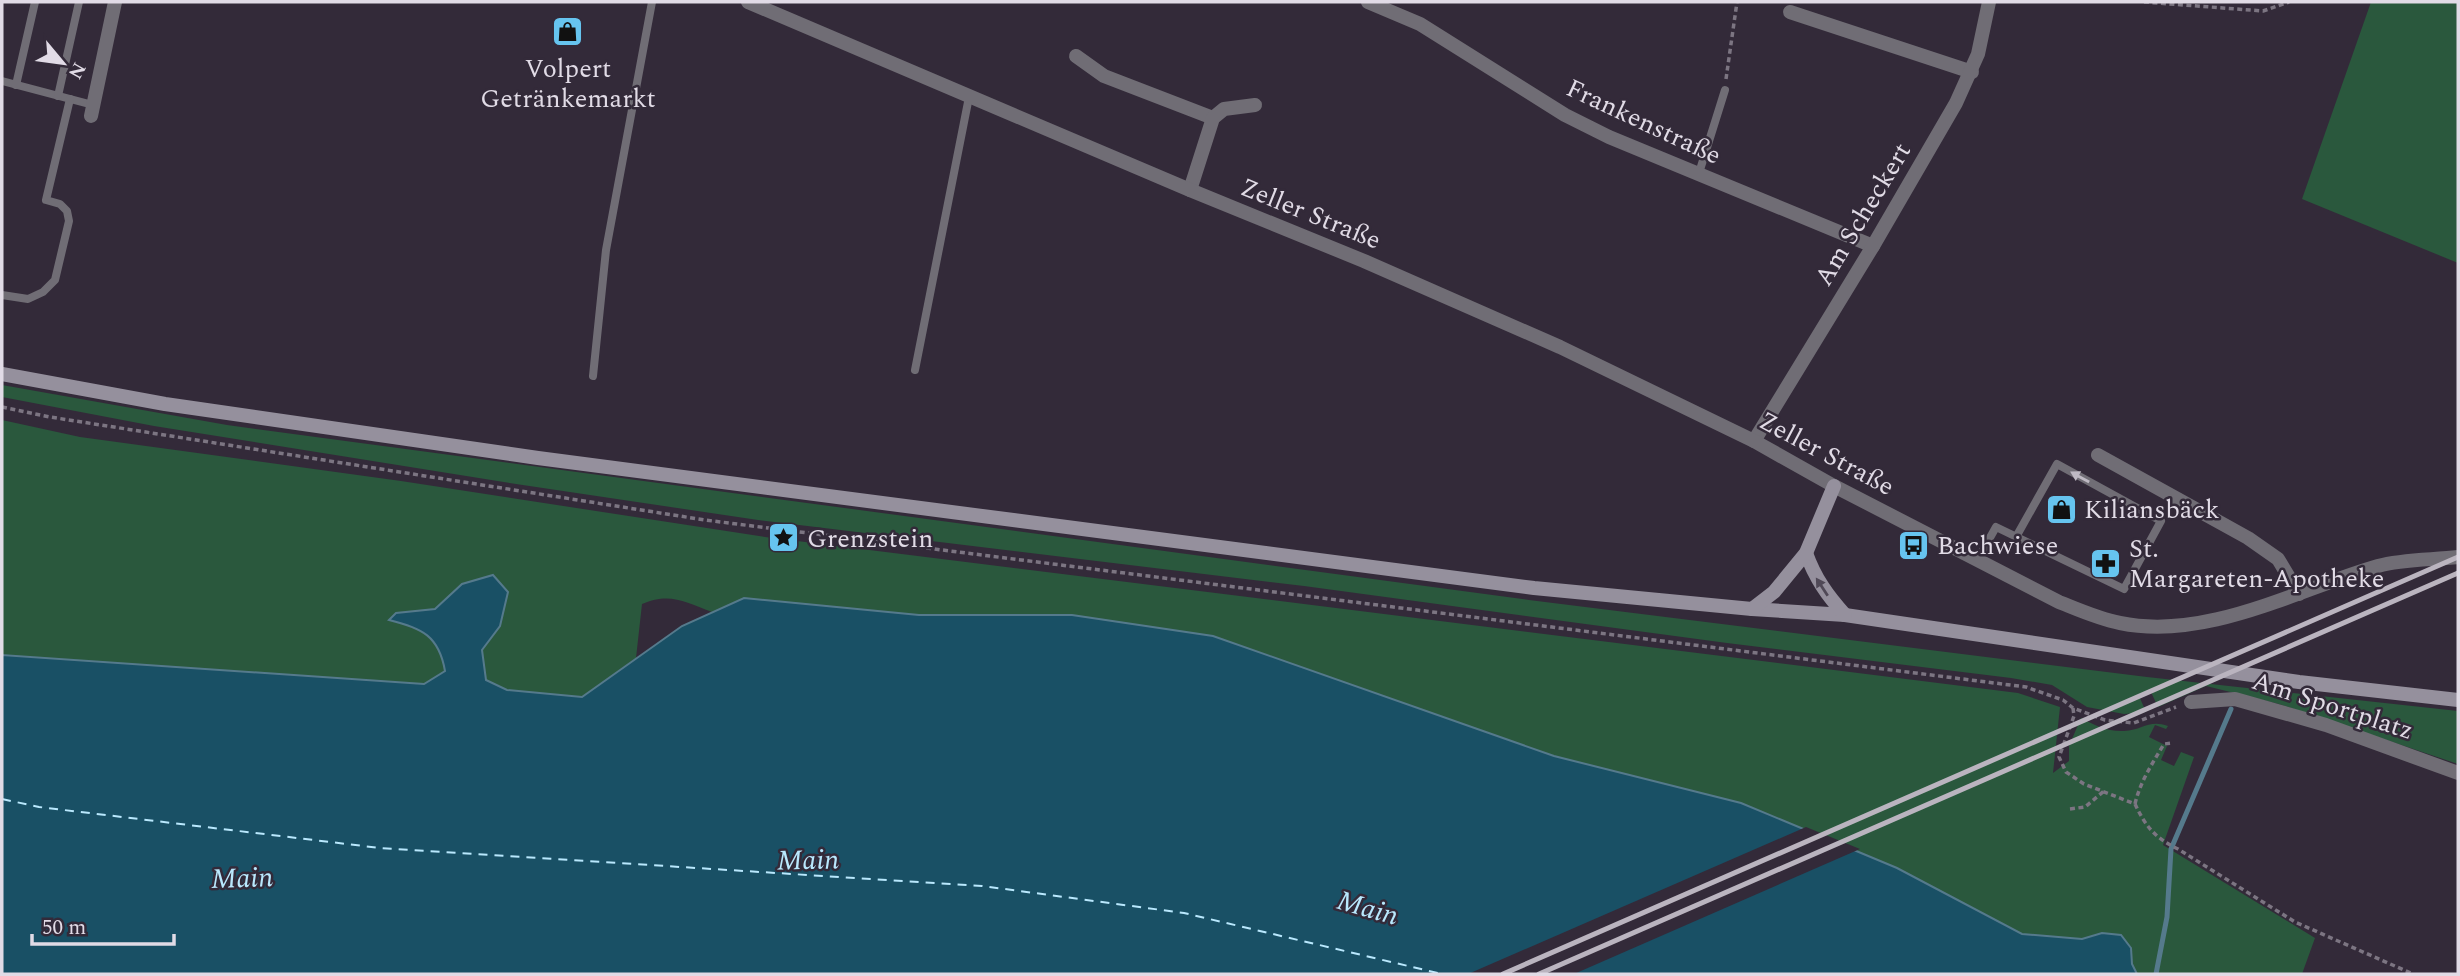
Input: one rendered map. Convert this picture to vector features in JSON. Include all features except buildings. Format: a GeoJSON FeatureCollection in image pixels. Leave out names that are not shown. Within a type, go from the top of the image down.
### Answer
{"type":"FeatureCollection","features":[{"type":"Feature","properties":{"kind":"main road"},"geometry":{"type":"LineString","coordinates":[[2,374],[165,404],[511,454],[1534,588],[1845,615],[2299,682],[2458,700]]}},
{"type":"Feature","properties":{"kind":"main road"},"geometry":{"type":"LineString","coordinates":[[1752,609],[1774,592],[1806,553],[1835,486]]}},
{"type":"Feature","properties":{"kind":"main road"},"geometry":{"type":"LineString","coordinates":[[1806,553],[1820,584],[1845,615]]}},
{"type":"Feature","properties":{"kind":"street"},"geometry":{"type":"LineString","coordinates":[[92,110],[115,2]]}},
{"type":"Feature","properties":{"kind":"street","name":"Zeller Straße"},"geometry":{"type":"LineString","coordinates":[[748,2],[1189,190],[1364,261],[1511,326],[1754,441],[1835,486],[2059,602],[2084,612],[2122,624],[2162,626],[2195,623],[2232,617],[2381,565],[2458,557]]}},
{"type":"Feature","properties":{"kind":"street","name":"Frankenstraße"},"geometry":{"type":"LineString","coordinates":[[1368,2],[1420,24],[1565,115],[1609,137],[1873,246]]}},
{"type":"Feature","properties":{"kind":"street","name":"Am Scheckert"},"geometry":{"type":"LineString","coordinates":[[1754,441],[1873,246],[1956,103],[1972,72],[1989,2]]}},
{"type":"Feature","properties":{"kind":"street"},"geometry":{"type":"LineString","coordinates":[[1790,12],[1972,72]]}},
{"type":"Feature","properties":{"kind":"street"},"geometry":{"type":"LineString","coordinates":[[1076,56],[1104,76],[1213,118]]}},
{"type":"Feature","properties":{"kind":"street"},"geometry":{"type":"LineString","coordinates":[[1189,190],[1213,118],[1224,109],[1255,105]]}},
{"type":"Feature","properties":{"kind":"street"},"geometry":{"type":"LineString","coordinates":[[2098,455],[2248,538],[2278,559],[2299,594]]}},
{"type":"Feature","properties":{"kind":"street","name":"Am Sportplatz"},"geometry":{"type":"LineString","coordinates":[[2191,702],[2235,699],[2326,725],[2458,773]]}},
{"type":"Feature","properties":{"kind":"lane"},"geometry":{"type":"LineString","coordinates":[[16,85],[35,2]]}},
{"type":"Feature","properties":{"kind":"lane"},"geometry":{"type":"LineString","coordinates":[[58,96],[79,2]]}},
{"type":"Feature","properties":{"kind":"lane"},"geometry":{"type":"LineString","coordinates":[[593,376],[606,250],[652,2]]}},
{"type":"Feature","properties":{"kind":"lane"},"geometry":{"type":"LineString","coordinates":[[2,81],[70,99],[92,110]]}},
{"type":"Feature","properties":{"kind":"lane"},"geometry":{"type":"LineString","coordinates":[[1699,173],[1725,90]]}},
{"type":"Feature","properties":{"kind":"lane"},"geometry":{"type":"LineString","coordinates":[[915,370],[969,97]]}},
{"type":"Feature","properties":{"kind":"lane"},"geometry":{"type":"LineString","coordinates":[[2,295],[28,299],[43,292],[55,279],[69,221],[67,211],[60,204],[46,200],[70,99]]}},
{"type":"Feature","properties":{"kind":"lane"},"geometry":{"type":"LineString","coordinates":[[1978,559],[1996,527],[2016,537],[2124,589],[2161,521],[2057,464],[2016,537]]}},
{"type":"Feature","properties":{"kind":"path"},"geometry":{"type":"LineString","coordinates":[[1725,90],[1737,2]]}},
{"type":"Feature","properties":{"kind":"path"},"geometry":{"type":"LineString","coordinates":[[2144,2],[2263,11],[2289,2]]}},
{"type":"Feature","properties":{"kind":"path"},"geometry":{"type":"LineString","coordinates":[[2,407],[50,417],[705,520],[2026,687],[2063,700],[2073,708],[2105,720],[2134,723],[2191,702]]}},
{"type":"Feature","properties":{"kind":"path"},"geometry":{"type":"LineString","coordinates":[[2073,708],[2074,716],[2059,757],[2066,772],[2084,784],[2135,804]]}},
{"type":"Feature","properties":{"kind":"path"},"geometry":{"type":"LineString","coordinates":[[2172,743],[2164,744],[2139,787],[2135,804],[2144,824],[2163,841],[2295,922],[2413,974]]}},
{"type":"Feature","properties":{"kind":"path"},"geometry":{"type":"LineString","coordinates":[[2070,809],[2085,807],[2104,791]]}},
{"type":"Feature","properties":{"kind":"green space"},"geometry":{"type":"Polygon","coordinates":[[[2371,2],[2458,2],[2458,263],[2302,199],[2371,2]]]}},
{"type":"Feature","properties":{"kind":"green space"},"geometry":{"type":"Polygon","coordinates":[[[2,385],[227,425],[1529,600],[2147,677],[2458,711],[2458,764],[2279,704],[2206,686],[2158,707],[2150,690],[2139,696],[2146,712],[2124,714],[2087,707],[2052,685],[2011,678],[1304,586],[758,520],[516,484],[154,426],[2,397],[2,385]]]}},
{"type":"Feature","properties":{"kind":"green space"},"geometry":{"type":"Polygon","coordinates":[[[2,420],[80,437],[401,481],[765,537],[2018,693],[2060,707],[2053,773],[2069,761],[2069,746],[2081,718],[2101,728],[2118,731],[2161,724],[2168,726],[2166,729],[2155,725],[2149,737],[2167,746],[2161,760],[2174,766],[2181,752],[2194,757],[2163,845],[2315,938],[2302,974],[2137,974],[2132,964],[2082,939],[2022,934],[1897,868],[1741,803],[1554,756],[1213,636],[1072,615],[919,615],[744,598],[712,612],[677,600],[652,600],[642,604],[636,658],[582,697],[507,690],[486,680],[482,650],[500,626],[462,584],[435,609],[396,613],[389,620],[416,626],[441,649],[445,671],[424,684],[2,655],[2,420]]]}},
{"type":"Feature","properties":{"kind":"water","name":"Main"},"geometry":{"type":"Polygon","coordinates":[[[493,575],[508,592],[500,626],[482,650],[486,680],[507,690],[582,697],[682,626],[744,598],[919,615],[1072,615],[1213,636],[1554,756],[1741,803],[1897,868],[2022,934],[2082,939],[2102,933],[2121,935],[2131,948],[2132,964],[2137,974],[2,974],[2,655],[424,684],[445,671],[438,649],[420,630],[389,620],[396,613],[435,609],[462,584],[493,575]]]}},
{"type":"Feature","properties":{"kind":"pier"},"geometry":{"type":"Polygon","coordinates":[[[1806,827],[1860,849],[1574,974],[1468,974],[1806,827]]]}},
{"type":"Feature","properties":{"kind":"waterway"},"geometry":{"type":"LineString","coordinates":[[2156,974],[2167,917],[2171,849],[2231,709]]}},
{"type":"Feature","properties":{"kind":"ferry route"},"geometry":{"type":"LineString","coordinates":[[2,799],[39,807],[380,848],[982,886],[1184,913],[1442,974]]}},
{"type":"Feature","properties":{"kind":"railway"},"geometry":{"type":"LineString","coordinates":[[1503,974],[2458,557]]}},
{"type":"Feature","properties":{"kind":"railway"},"geometry":{"type":"LineString","coordinates":[[1539,974],[2458,573]]}},
{"type":"Feature","properties":{"kind":"place","name":"Volpert Getränkemarkt"},"geometry":{"type":"Point","coordinates":[568,32]}},
{"type":"Feature","properties":{"kind":"place","name":"Kiliansbäck"},"geometry":{"type":"Point","coordinates":[2061,509]}},
{"type":"Feature","properties":{"kind":"place","name":"Grenzstein"},"geometry":{"type":"Point","coordinates":[784,538]}},
{"type":"Feature","properties":{"kind":"place","name":"Bachwiese"},"geometry":{"type":"Point","coordinates":[1914,545]}},
{"type":"Feature","properties":{"kind":"place","name":"St. Margareten-Apotheke"},"geometry":{"type":"Point","coordinates":[2106,563]}}]}
